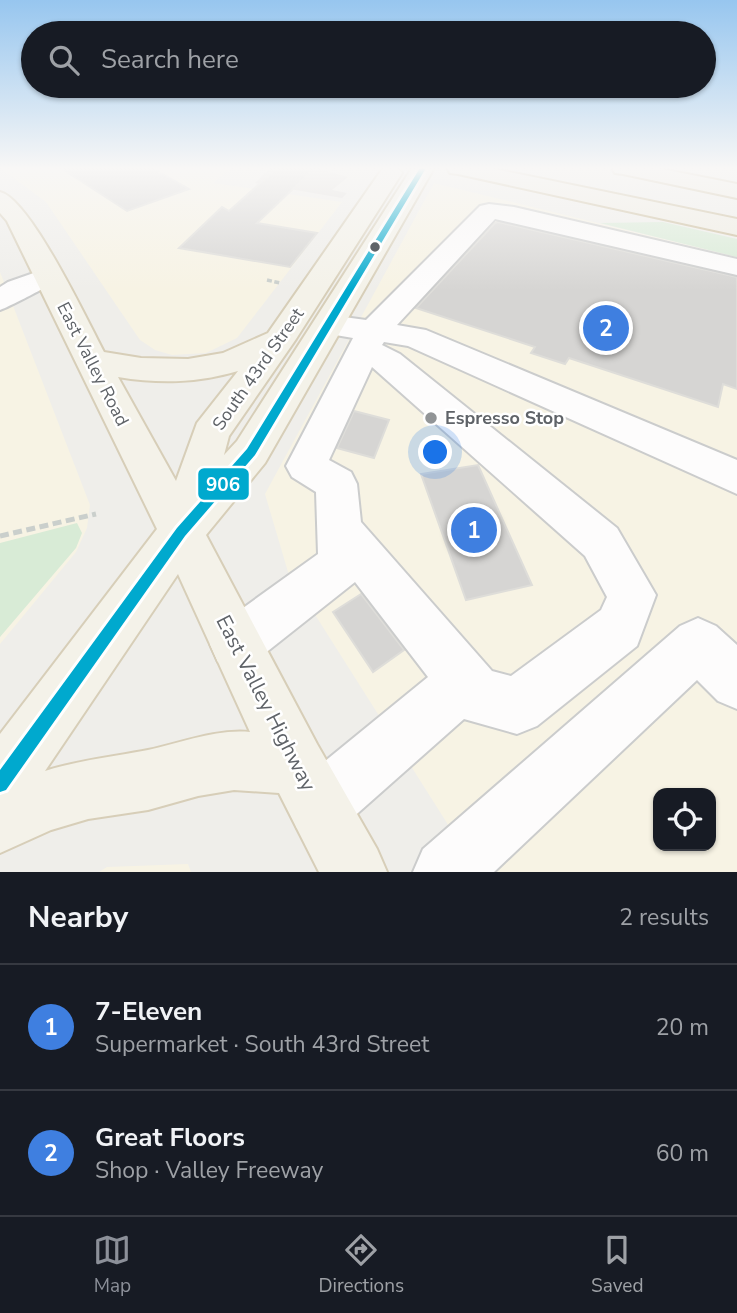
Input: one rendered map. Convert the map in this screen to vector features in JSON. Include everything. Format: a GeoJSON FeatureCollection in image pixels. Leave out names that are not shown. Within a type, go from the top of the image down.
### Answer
{"type":"FeatureCollection","features":[{"type":"Feature","properties":{"kind":"highway"},"geometry":{"type":"LineString","coordinates":[[650,209],[737,227]]}},
{"type":"Feature","properties":{"kind":"main road","name":"East Valley Road"},"geometry":{"type":"LineString","coordinates":[[9,209],[18,218],[181,532]]}},
{"type":"Feature","properties":{"kind":"main road","name":"South 43rd Street"},"geometry":{"type":"LineString","coordinates":[[181,532],[211,433],[378,209]]}},
{"type":"Feature","properties":{"kind":"main road","name":"South 43rd Street"},"geometry":{"type":"LineString","coordinates":[[181,532],[355,335],[395,209]]}},
{"type":"Feature","properties":{"kind":"main road"},"geometry":{"type":"LineString","coordinates":[[92,360],[133,371],[173,373],[234,361],[258,353],[280,339]]}},
{"type":"Feature","properties":{"kind":"main road"},"geometry":{"type":"LineString","coordinates":[[0,784],[181,532]]}},
{"type":"Feature","properties":{"kind":"main road","name":"East Valley Highway"},"geometry":{"type":"LineString","coordinates":[[181,532],[307,786],[354,872]]}},
{"type":"Feature","properties":{"kind":"main road"},"geometry":{"type":"LineString","coordinates":[[0,821],[46,801],[88,789],[148,780],[198,766],[234,760],[307,786]]}},
{"type":"Feature","properties":{"kind":"lane"},"geometry":{"type":"LineString","coordinates":[[236,644],[342,564],[335,484],[306,466],[355,335],[489,211],[514,214],[737,267]]}},
{"type":"Feature","properties":{"kind":"lane"},"geometry":{"type":"LineString","coordinates":[[0,301],[18,288],[48,277]]}},
{"type":"Feature","properties":{"kind":"lane"},"geometry":{"type":"LineString","coordinates":[[355,335],[415,337],[737,478]]}},
{"type":"Feature","properties":{"kind":"lane"},"geometry":{"type":"LineString","coordinates":[[307,786],[456,689],[517,706],[619,628],[632,595],[601,542],[355,335]]}},
{"type":"Feature","properties":{"kind":"lane"},"geometry":{"type":"LineString","coordinates":[[339,527],[475,694]]}},
{"type":"Feature","properties":{"kind":"lane"},"geometry":{"type":"LineString","coordinates":[[446,872],[698,644],[737,682]]}},
{"type":"Feature","properties":{"kind":"path"},"geometry":{"type":"LineString","coordinates":[[267,280],[284,284]]}},
{"type":"Feature","properties":{"kind":"path"},"geometry":{"type":"LineString","coordinates":[[0,536],[96,514]]}},
{"type":"Feature","properties":{"kind":"shaded area"},"geometry":{"type":"Polygon","coordinates":[[[51,209],[337,209],[237,338],[206,353],[172,355],[155,350],[140,340],[51,209]]]}},
{"type":"Feature","properties":{"kind":"shaded area"},"geometry":{"type":"Polygon","coordinates":[[[420,209],[539,209],[737,257],[737,872],[478,872],[288,572],[265,494],[420,209]]]}},
{"type":"Feature","properties":{"kind":"shaded area"},"geometry":{"type":"Polygon","coordinates":[[[0,272],[90,505],[87,528],[76,552],[0,644],[0,272]]]}},
{"type":"Feature","properties":{"kind":"shaded area"},"geometry":{"type":"Polygon","coordinates":[[[188,864],[191,872],[99,872],[107,867],[188,864]]]}},
{"type":"Feature","properties":{"kind":"green space"},"geometry":{"type":"Polygon","coordinates":[[[663,222],[737,239],[737,257],[600,223],[663,222]]]}},
{"type":"Feature","properties":{"kind":"green space"},"geometry":{"type":"Polygon","coordinates":[[[77,523],[82,533],[76,548],[0,637],[0,543],[77,523]]]}},
{"type":"Feature","properties":{"kind":"building"},"geometry":{"type":"Polygon","coordinates":[[[220,209],[229,211],[232,209],[272,209],[257,223],[317,233],[290,267],[179,248],[220,209]]]}},
{"type":"Feature","properties":{"kind":"building"},"geometry":{"type":"Polygon","coordinates":[[[498,222],[737,277],[737,389],[723,384],[718,407],[569,358],[565,364],[531,353],[535,347],[416,308],[498,222]]]}},
{"type":"Feature","properties":{"kind":"building"},"geometry":{"type":"Polygon","coordinates":[[[354,411],[389,420],[374,458],[337,448],[354,411]]]}},
{"type":"Feature","properties":{"kind":"building"},"geometry":{"type":"Polygon","coordinates":[[[478,465],[532,585],[466,600],[421,474],[478,465]]]}},
{"type":"Feature","properties":{"kind":"building"},"geometry":{"type":"Polygon","coordinates":[[[361,594],[404,650],[373,672],[333,612],[361,594]]]}},
{"type":"Feature","properties":{"kind":"transit line","name":"906"},"geometry":{"type":"LineString","coordinates":[[0,784],[181,532],[251,452],[398,209]]}},
{"type":"Feature","properties":{"kind":"place","name":"Great Floors"},"geometry":{"type":"Point","coordinates":[606,328]}},
{"type":"Feature","properties":{"kind":"place","name":"Espresso Stop"},"geometry":{"type":"Point","coordinates":[431,418]}},
{"type":"Feature","properties":{"kind":"place","name":"7-Eleven"},"geometry":{"type":"Point","coordinates":[474,530]}}]}
